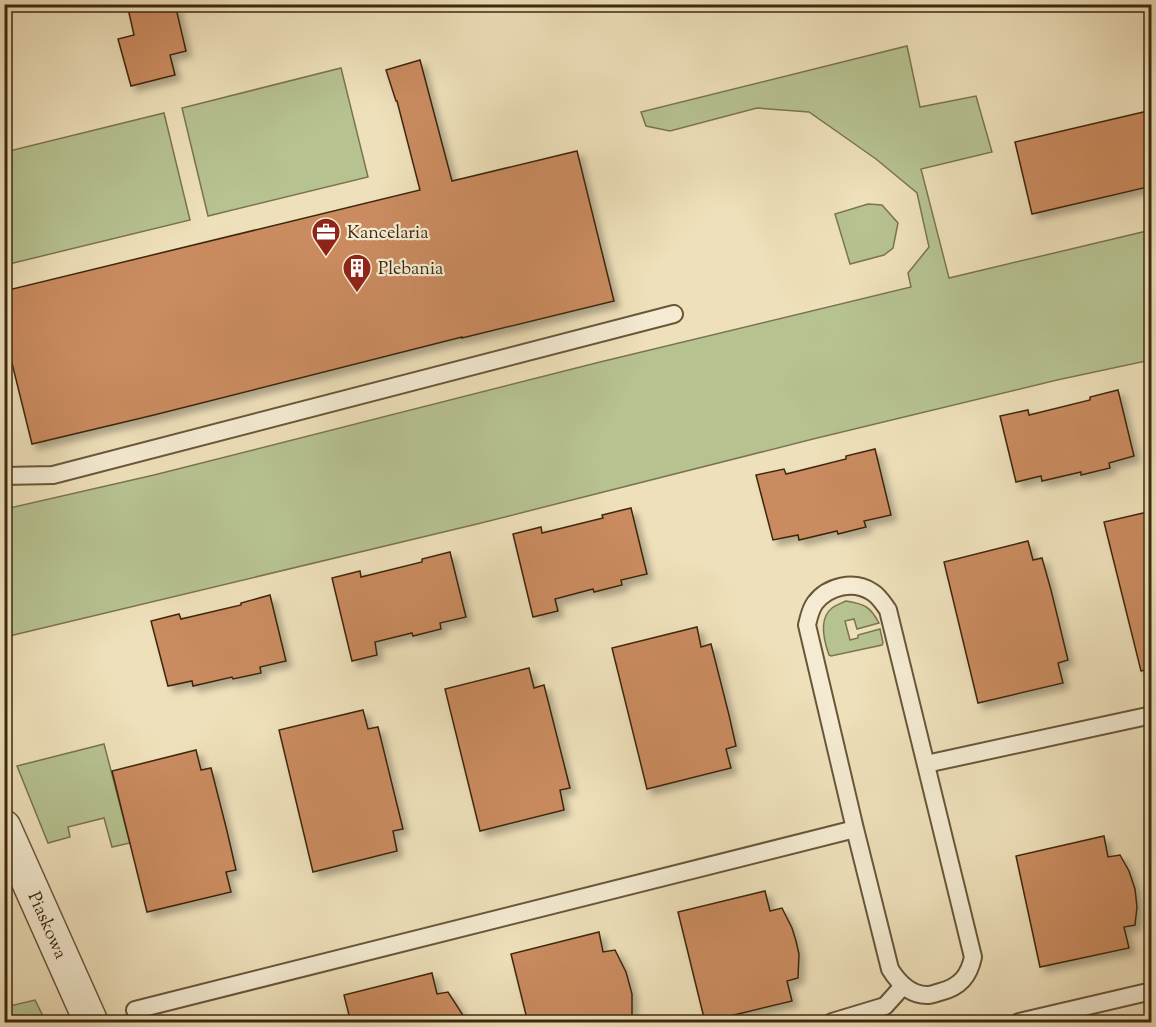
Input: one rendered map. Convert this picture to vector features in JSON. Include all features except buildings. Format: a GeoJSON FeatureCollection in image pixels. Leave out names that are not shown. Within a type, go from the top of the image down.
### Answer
{"type":"FeatureCollection","features":[{"type":"Feature","properties":{"kind":"street","name":"Piaskowa"},"geometry":{"type":"LineString","coordinates":[[4,827],[91,1023]]}},
{"type":"Feature","properties":{"kind":"lane"},"geometry":{"type":"LineString","coordinates":[[4,476],[53,475],[675,314]]}},
{"type":"Feature","properties":{"kind":"lane"},"geometry":{"type":"LineString","coordinates":[[848,586],[872,591],[888,610],[974,957],[967,975],[952,989],[926,995],[913,992],[895,978],[890,969],[855,829],[807,625],[809,613],[823,595],[831,590],[848,586]]}},
{"type":"Feature","properties":{"kind":"lane"},"geometry":{"type":"LineString","coordinates":[[926,764],[1152,715]]}},
{"type":"Feature","properties":{"kind":"lane"},"geometry":{"type":"LineString","coordinates":[[135,1010],[855,829]]}},
{"type":"Feature","properties":{"kind":"lane"},"geometry":{"type":"LineString","coordinates":[[832,1023],[885,1006],[903,986]]}},
{"type":"Feature","properties":{"kind":"lane"},"geometry":{"type":"LineString","coordinates":[[1019,1023],[1152,991]]}},
{"type":"Feature","properties":{"kind":"green space"},"geometry":{"type":"Polygon","coordinates":[[[907,46],[920,107],[976,96],[992,152],[921,169],[949,278],[1151,230],[1151,360],[1057,380],[477,524],[5,637],[5,509],[154,475],[600,362],[911,287],[908,273],[929,247],[917,193],[876,159],[809,112],[757,108],[670,131],[646,126],[641,112],[907,46]]]}},
{"type":"Feature","properties":{"kind":"green space"},"geometry":{"type":"Polygon","coordinates":[[[341,68],[368,177],[208,216],[182,108],[341,68]]]}},
{"type":"Feature","properties":{"kind":"green space"},"geometry":{"type":"Polygon","coordinates":[[[164,113],[190,220],[5,265],[5,152],[164,113]]]}},
{"type":"Feature","properties":{"kind":"green space"},"geometry":{"type":"Polygon","coordinates":[[[868,204],[882,205],[898,223],[893,248],[884,255],[850,264],[835,214],[868,204]]]}},
{"type":"Feature","properties":{"kind":"green space"},"geometry":{"type":"Polygon","coordinates":[[[846,601],[866,607],[879,623],[857,629],[854,619],[845,621],[850,640],[858,638],[858,635],[880,629],[883,643],[831,656],[824,637],[825,618],[832,608],[846,601]]]}},
{"type":"Feature","properties":{"kind":"green space"},"geometry":{"type":"Polygon","coordinates":[[[104,744],[130,843],[112,847],[104,818],[68,827],[70,837],[48,843],[17,766],[104,744]]]}},
{"type":"Feature","properties":{"kind":"green space"},"geometry":{"type":"Polygon","coordinates":[[[35,1000],[46,1022],[5,1022],[5,1007],[35,1000]]]}},
{"type":"Feature","properties":{"kind":"place","name":"Kancelaria"},"geometry":{"type":"Point","coordinates":[326,258]}},
{"type":"Feature","properties":{"kind":"place","name":"Plebania"},"geometry":{"type":"Point","coordinates":[357,294]}}]}
